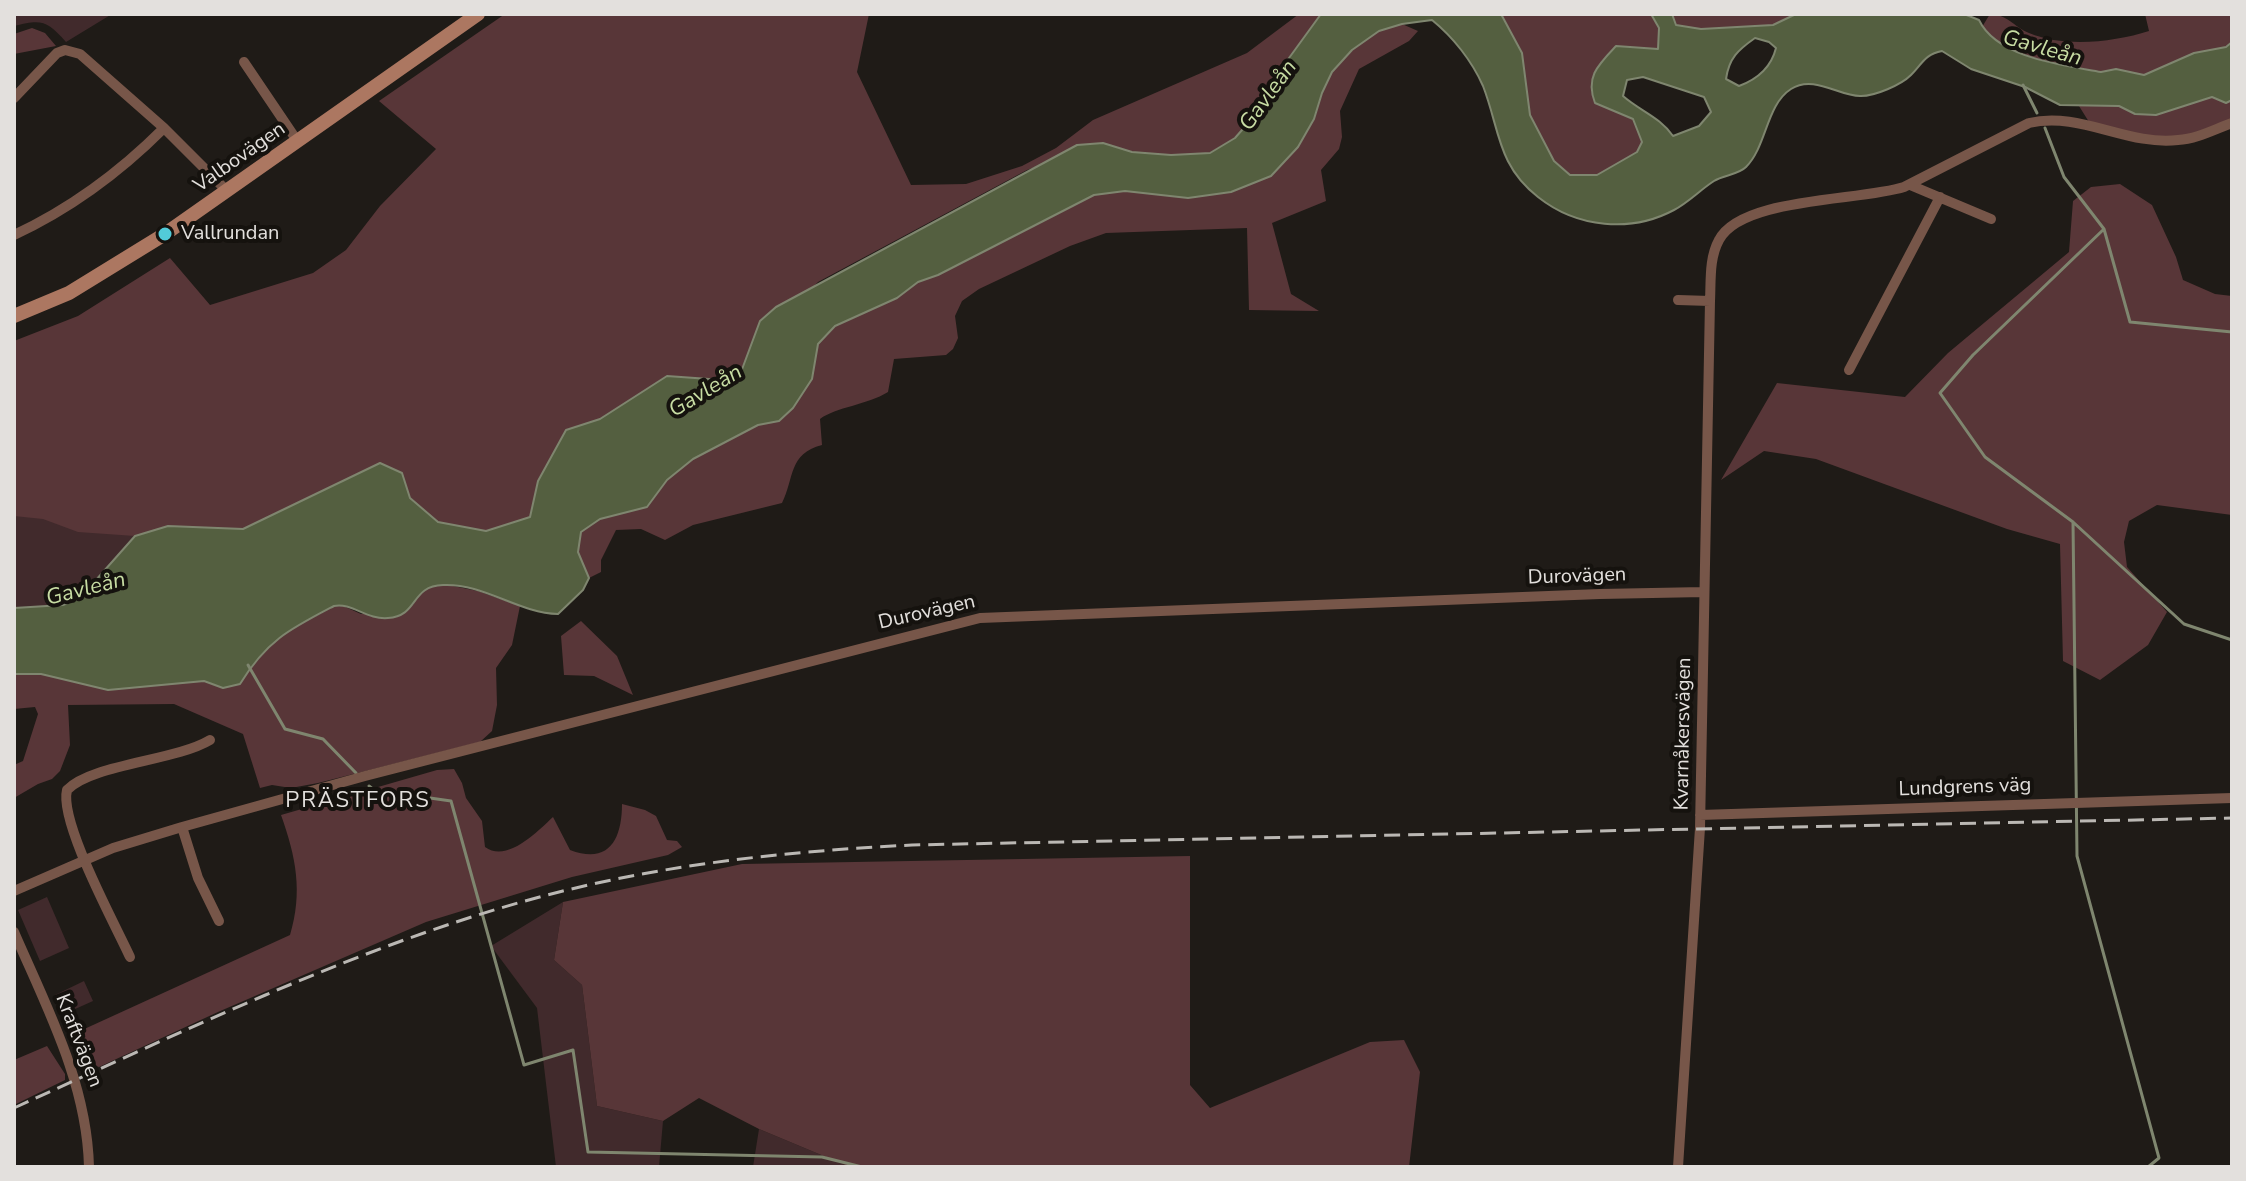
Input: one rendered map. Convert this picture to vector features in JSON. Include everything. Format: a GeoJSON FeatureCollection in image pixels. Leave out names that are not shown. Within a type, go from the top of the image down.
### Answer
{"type":"FeatureCollection","features":[{"type":"Feature","properties":{"kind":"main road","name":"Valbovägen"},"geometry":{"type":"LineString","coordinates":[[14,316],[69,293],[165,234],[478,14]]}},
{"type":"Feature","properties":{"kind":"street"},"geometry":{"type":"LineString","coordinates":[[14,98],[57,53],[69,50],[80,54],[164,128],[227,191]]}},
{"type":"Feature","properties":{"kind":"street"},"geometry":{"type":"LineString","coordinates":[[244,62],[298,142]]}},
{"type":"Feature","properties":{"kind":"street","name":"Kvarnåkersvägen"},"geometry":{"type":"LineString","coordinates":[[1678,1167],[1700,815],[1710,301],[1713,258],[1719,240],[1728,228],[1773,209],[1820,199],[1887,192],[1910,185],[2029,123],[2047,119],[2157,141],[2197,136],[2232,123]]}},
{"type":"Feature","properties":{"kind":"street"},"geometry":{"type":"LineString","coordinates":[[14,235],[64,210],[105,182],[164,128]]}},
{"type":"Feature","properties":{"kind":"street"},"geometry":{"type":"LineString","coordinates":[[1910,185],[1991,219]]}},
{"type":"Feature","properties":{"kind":"street"},"geometry":{"type":"LineString","coordinates":[[1849,370],[1940,197]]}},
{"type":"Feature","properties":{"kind":"street"},"geometry":{"type":"LineString","coordinates":[[1678,300],[1710,301]]}},
{"type":"Feature","properties":{"kind":"street","name":"Durovägen"},"geometry":{"type":"LineString","coordinates":[[14,891],[86,860],[182,827],[379,772],[980,618],[1704,592]]}},
{"type":"Feature","properties":{"kind":"street"},"geometry":{"type":"LineString","coordinates":[[130,957],[86,860],[66,806],[67,790],[103,772],[177,753],[210,740]]}},
{"type":"Feature","properties":{"kind":"street","name":"Lundgrens väg"},"geometry":{"type":"LineString","coordinates":[[1700,815],[2232,798]]}},
{"type":"Feature","properties":{"kind":"street"},"geometry":{"type":"LineString","coordinates":[[182,827],[198,878],[219,921]]}},
{"type":"Feature","properties":{"kind":"street","name":"Kraftvägen"},"geometry":{"type":"LineString","coordinates":[[14,932],[55,1027],[83,1106],[89,1167]]}},
{"type":"Feature","properties":{"kind":"shaded area"},"geometry":{"type":"Polygon","coordinates":[[[14,14],[112,14],[66,42],[43,23],[14,26],[14,14]]]}},
{"type":"Feature","properties":{"kind":"shaded area"},"geometry":{"type":"Polygon","coordinates":[[[505,14],[869,14],[857,72],[911,185],[966,184],[1022,166],[1056,148],[1093,120],[1247,53],[1299,14],[1321,14],[1281,69],[1263,106],[1235,138],[1209,153],[1171,155],[1132,152],[1103,143],[1027,170],[818,282],[751,350],[742,372],[723,380],[667,376],[600,419],[566,430],[538,481],[530,517],[486,531],[438,522],[410,498],[402,473],[380,463],[243,529],[168,526],[135,536],[78,532],[43,519],[14,516],[14,341],[78,316],[170,258],[210,305],[313,273],[346,250],[380,206],[436,149],[379,101],[505,14]]]}},
{"type":"Feature","properties":{"kind":"shaded area"},"geometry":{"type":"Polygon","coordinates":[[[1501,14],[1651,14],[1659,28],[1658,49],[1616,46],[1595,72],[1592,86],[1595,103],[1633,119],[1642,142],[1638,152],[1597,175],[1569,175],[1554,161],[1530,115],[1522,53],[1501,14]]]}},
{"type":"Feature","properties":{"kind":"shaded area"},"geometry":{"type":"Polygon","coordinates":[[[1672,14],[1796,14],[1773,25],[1701,29],[1676,25],[1672,14]]]}},
{"type":"Feature","properties":{"kind":"shaded area"},"geometry":{"type":"Polygon","coordinates":[[[1990,14],[2001,16],[2043,38],[2089,42],[2149,31],[2145,14],[2232,14],[2232,42],[2226,47],[2194,53],[2144,75],[2116,69],[2101,72],[2054,63],[2002,45],[1982,27],[1990,14]]]}},
{"type":"Feature","properties":{"kind":"shaded area"},"geometry":{"type":"Polygon","coordinates":[[[1402,24],[1418,31],[1409,41],[1359,69],[1340,111],[1342,137],[1339,149],[1321,170],[1326,201],[1272,223],[1291,294],[1319,311],[1249,310],[1247,228],[1106,233],[1070,246],[979,289],[962,301],[955,316],[958,338],[946,355],[894,359],[888,392],[820,419],[822,445],[803,454],[798,460],[782,503],[693,525],[665,540],[641,529],[616,530],[601,560],[601,572],[589,578],[577,552],[581,532],[600,519],[647,507],[667,480],[693,459],[758,425],[779,421],[793,408],[812,379],[818,344],[835,326],[897,298],[918,282],[938,275],[1094,195],[1125,191],[1188,198],[1231,192],[1314,119],[1332,71],[1352,50],[1379,31],[1402,24]]]}},
{"type":"Feature","properties":{"kind":"shaded area"},"geometry":{"type":"Polygon","coordinates":[[[32,28],[45,33],[56,46],[14,54],[14,34],[32,28]]]}},
{"type":"Feature","properties":{"kind":"shaded area"},"geometry":{"type":"Polygon","coordinates":[[[2212,97],[2225,103],[2232,100],[2232,125],[2163,143],[2089,122],[2079,106],[2119,106],[2135,114],[2182,107],[2212,97]]]}},
{"type":"Feature","properties":{"kind":"shaded area"},"geometry":{"type":"Polygon","coordinates":[[[2120,184],[2152,205],[2183,280],[2215,294],[2232,296],[2232,515],[2157,505],[2129,521],[2124,542],[2127,567],[2167,612],[2148,645],[2100,680],[2063,661],[2060,544],[2007,529],[1816,459],[1764,451],[1721,480],[1777,383],[1905,397],[1948,353],[2069,252],[2073,201],[2091,187],[2120,184]]]}},
{"type":"Feature","properties":{"kind":"shaded area"},"geometry":{"type":"Polygon","coordinates":[[[14,485],[135,536],[80,598],[63,605],[14,608],[14,485]]]}},
{"type":"Feature","properties":{"kind":"shaded area"},"geometry":{"type":"Polygon","coordinates":[[[443,584],[478,591],[520,606],[512,645],[496,668],[497,705],[492,731],[480,742],[318,783],[291,788],[272,785],[260,788],[243,734],[174,704],[68,705],[70,745],[60,771],[52,779],[14,798],[14,765],[23,761],[38,714],[35,707],[14,709],[14,674],[41,674],[108,690],[204,681],[223,688],[240,684],[261,656],[281,637],[335,606],[341,605],[361,614],[413,605],[424,590],[443,584]]]}},
{"type":"Feature","properties":{"kind":"shaded area"},"geometry":{"type":"Polygon","coordinates":[[[581,621],[617,656],[633,695],[594,676],[564,675],[561,636],[581,621]]]}},
{"type":"Feature","properties":{"kind":"shaded area"},"geometry":{"type":"Polygon","coordinates":[[[454,769],[466,798],[482,821],[485,847],[494,851],[521,844],[553,817],[570,850],[583,854],[604,851],[616,838],[622,804],[656,816],[667,840],[677,841],[682,847],[668,855],[572,877],[426,922],[99,1067],[79,1061],[69,1036],[290,935],[296,904],[296,875],[291,845],[281,815],[437,770],[454,769]]]}},
{"type":"Feature","properties":{"kind":"shaded area"},"geometry":{"type":"Polygon","coordinates":[[[1190,856],[1190,1085],[1210,1108],[1370,1042],[1404,1040],[1420,1072],[1409,1167],[850,1167],[759,1129],[699,1098],[663,1121],[597,1106],[582,985],[554,960],[563,902],[742,864],[1190,856]]]}},
{"type":"Feature","properties":{"kind":"shaded area"},"geometry":{"type":"Polygon","coordinates":[[[47,897],[69,948],[40,961],[18,910],[47,897]]]}},
{"type":"Feature","properties":{"kind":"shaded area"},"geometry":{"type":"Polygon","coordinates":[[[563,902],[554,960],[582,985],[597,1106],[663,1121],[659,1167],[556,1167],[537,1008],[491,946],[563,902]]]}},
{"type":"Feature","properties":{"kind":"shaded area"},"geometry":{"type":"Polygon","coordinates":[[[84,981],[93,1001],[64,1014],[55,995],[84,981]]]}},
{"type":"Feature","properties":{"kind":"shaded area"},"geometry":{"type":"Polygon","coordinates":[[[47,1046],[65,1074],[65,1080],[14,1105],[14,1060],[47,1046]]]}},
{"type":"Feature","properties":{"kind":"shaded area"},"geometry":{"type":"Polygon","coordinates":[[[759,1129],[850,1167],[753,1167],[759,1129]]]}},
{"type":"Feature","properties":{"kind":"water","name":"Gavleån"},"geometry":{"type":"Polygon","coordinates":[[[1321,14],[1501,14],[1522,53],[1530,115],[1554,161],[1570,175],[1597,175],[1637,152],[1642,142],[1633,119],[1595,103],[1592,86],[1595,72],[1616,46],[1658,49],[1659,28],[1651,14],[1672,14],[1676,25],[1701,29],[1773,25],[1796,14],[1964,14],[1979,20],[2000,43],[2032,58],[2101,72],[2116,69],[2144,75],[2194,53],[2226,47],[2232,42],[2232,100],[2226,103],[2212,97],[2156,115],[2135,114],[2119,106],[2060,105],[2025,87],[1971,69],[1942,51],[1936,52],[1901,82],[1873,94],[1853,95],[1809,84],[1791,89],[1776,105],[1753,158],[1743,170],[1714,181],[1679,207],[1657,217],[1640,222],[1604,224],[1587,221],[1553,207],[1525,185],[1507,159],[1483,86],[1461,50],[1432,20],[1402,24],[1379,31],[1352,50],[1332,72],[1314,119],[1298,147],[1271,176],[1231,192],[1188,198],[1125,191],[1094,195],[938,275],[918,282],[897,298],[835,326],[818,344],[812,379],[793,408],[779,421],[758,425],[693,459],[667,480],[647,507],[600,519],[581,532],[578,552],[589,578],[583,590],[558,614],[529,609],[473,589],[443,585],[425,590],[405,612],[388,618],[347,606],[334,606],[270,646],[240,684],[223,688],[204,681],[108,690],[41,674],[14,674],[14,608],[63,605],[80,598],[135,536],[168,526],[243,529],[380,463],[402,473],[410,498],[438,522],[486,531],[530,517],[538,481],[566,430],[600,419],[667,376],[723,380],[741,372],[760,321],[776,307],[1077,145],[1103,143],[1132,152],[1171,155],[1210,153],[1235,138],[1263,106],[1281,69],[1321,14]],[[1755,38],[1739,51],[1729,65],[1726,79],[1739,86],[1763,72],[1774,55],[1776,48],[1769,42],[1755,38]],[[1643,77],[1627,80],[1623,96],[1662,124],[1673,136],[1699,126],[1711,112],[1704,97],[1643,77]]]}},
{"type":"Feature","properties":{"kind":"waterway"},"geometry":{"type":"LineString","coordinates":[[2023,85],[2037,113]]}},
{"type":"Feature","properties":{"kind":"waterway"},"geometry":{"type":"LineString","coordinates":[[2045,128],[2064,177],[2104,229],[2130,322],[2232,332]]}},
{"type":"Feature","properties":{"kind":"waterway"},"geometry":{"type":"LineString","coordinates":[[2104,229],[1973,355],[1940,393],[1985,457],[2073,522],[2184,624],[2232,640]]}},
{"type":"Feature","properties":{"kind":"waterway"},"geometry":{"type":"LineString","coordinates":[[2073,522],[2077,856],[2159,1158],[2148,1167]]}},
{"type":"Feature","properties":{"kind":"waterway"},"geometry":{"type":"LineString","coordinates":[[248,665],[285,729],[323,739],[356,773]]}},
{"type":"Feature","properties":{"kind":"waterway"},"geometry":{"type":"LineString","coordinates":[[369,786],[374,790],[451,801],[524,1065],[573,1050],[588,1152],[822,1157],[862,1167]]}},
{"type":"Feature","properties":{"kind":"railway"},"geometry":{"type":"LineString","coordinates":[[14,1108],[214,1017],[420,934],[559,892],[646,873],[734,860],[912,845],[2232,818]]}},
{"type":"Feature","properties":{"kind":"place","name":"Vallrundan"},"geometry":{"type":"Point","coordinates":[165,234]}},
{"type":"Feature","properties":{"kind":"district","name":"PRÄSTFORS"},"geometry":{"type":"Point","coordinates":[358,802]}}]}
